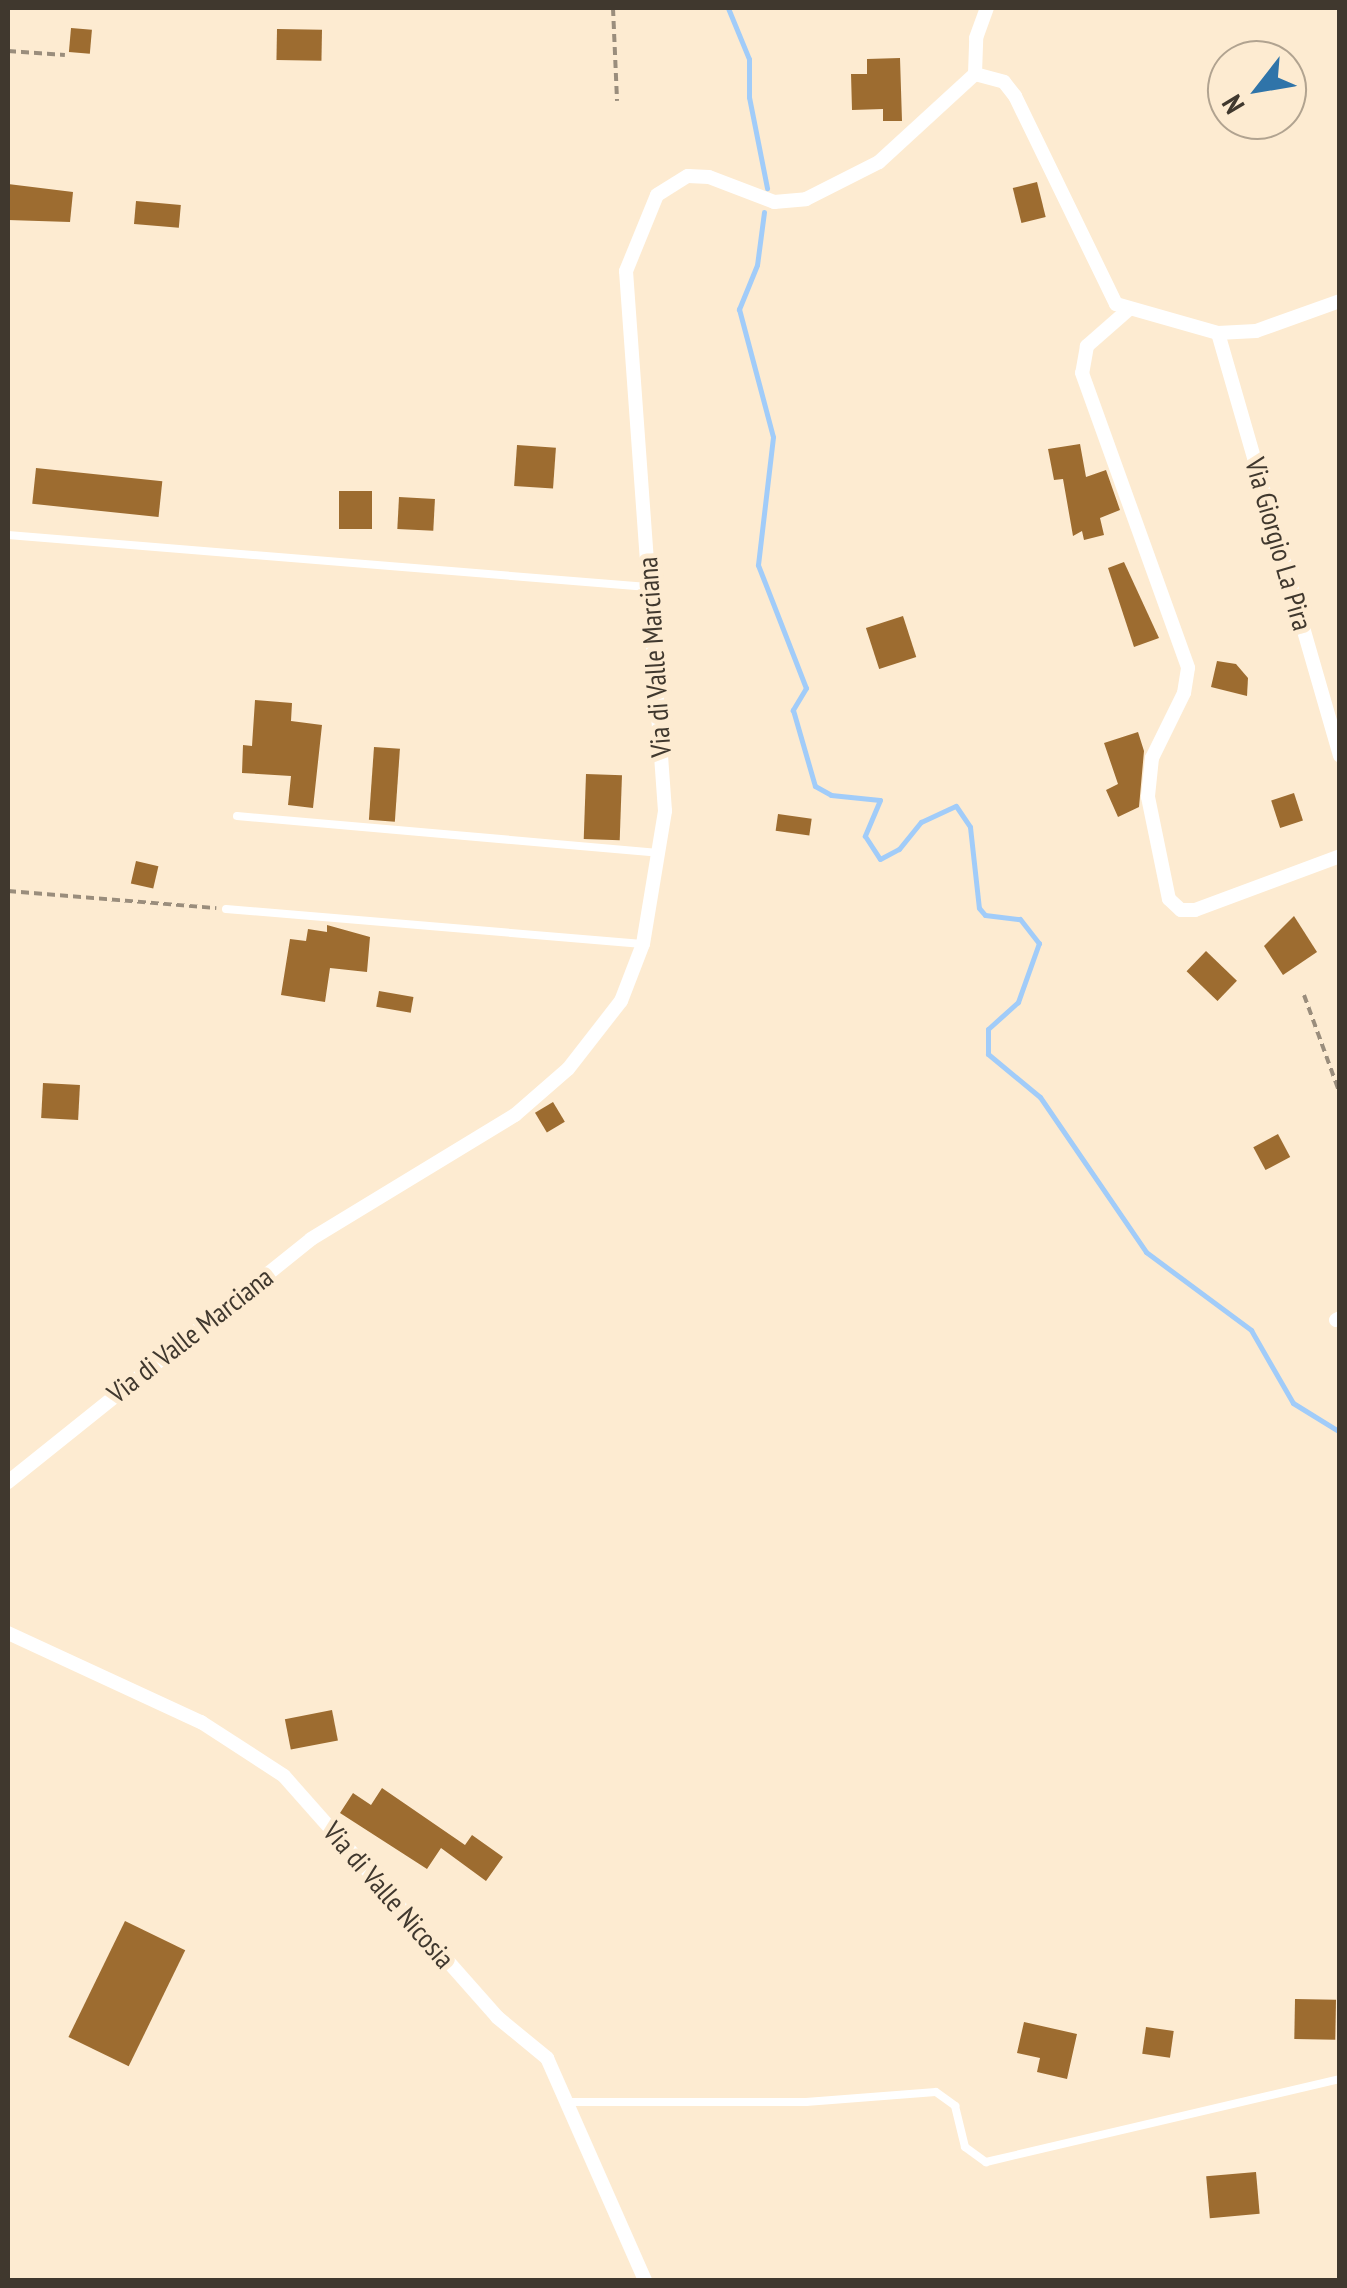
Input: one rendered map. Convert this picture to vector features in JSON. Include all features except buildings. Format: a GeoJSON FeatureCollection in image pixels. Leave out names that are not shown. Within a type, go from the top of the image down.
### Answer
{"type":"FeatureCollection","features":[{"type":"Feature","properties":{"kind":"street"},"geometry":{"type":"LineString","coordinates":[[987,8],[976,38],[975,74],[1004,82],[1015,96],[1106,292],[1128,310],[1218,332],[1256,331],[1340,302]]}},
{"type":"Feature","properties":{"kind":"street","name":"Via di Valle Marciana"},"geometry":{"type":"LineString","coordinates":[[8,1482],[311,1239],[515,1115],[568,1069],[621,1001],[643,944],[663,854],[626,271],[645,214],[656,195],[688,176],[709,177],[774,202],[837,186],[879,162],[975,74]]}},
{"type":"Feature","properties":{"kind":"street"},"geometry":{"type":"LineString","coordinates":[[1128,310],[1087,346],[1082,373],[1188,668],[1184,693],[1152,758],[1148,797],[1169,900],[1181,910],[1195,910],[1340,856]]}},
{"type":"Feature","properties":{"kind":"street","name":"Via Giorgio La Pira"},"geometry":{"type":"LineString","coordinates":[[1218,332],[1340,756]]}},
{"type":"Feature","properties":{"kind":"street","name":"Via di Valle Nicosia"},"geometry":{"type":"LineString","coordinates":[[8,1633],[201,1722],[284,1776],[496,2017],[547,2058],[644,2280]]}},
{"type":"Feature","properties":{"kind":"lane"},"geometry":{"type":"LineString","coordinates":[[8,535],[648,587]]}},
{"type":"Feature","properties":{"kind":"lane"},"geometry":{"type":"LineString","coordinates":[[237,816],[663,854]]}},
{"type":"Feature","properties":{"kind":"lane"},"geometry":{"type":"LineString","coordinates":[[226,909],[643,944]]}},
{"type":"Feature","properties":{"kind":"lane"},"geometry":{"type":"LineString","coordinates":[[567,2102],[806,2102],[936,2092],[955,2106],[966,2146],[986,2162],[1340,2080]]}},
{"type":"Feature","properties":{"kind":"path"},"geometry":{"type":"LineString","coordinates":[[613,8],[617,101]]}},
{"type":"Feature","properties":{"kind":"path"},"geometry":{"type":"LineString","coordinates":[[8,50],[65,55]]}},
{"type":"Feature","properties":{"kind":"path"},"geometry":{"type":"LineString","coordinates":[[8,891],[226,909]]}},
{"type":"Feature","properties":{"kind":"path"},"geometry":{"type":"LineString","coordinates":[[1304,995],[1340,1094]]}},
{"type":"Feature","properties":{"kind":"waterway"},"geometry":{"type":"LineString","coordinates":[[728,8],[749,59],[749,97],[767,188]]}},
{"type":"Feature","properties":{"kind":"waterway"},"geometry":{"type":"LineString","coordinates":[[764,212],[757,265],[739,309],[773,437],[758,565],[806,688],[793,710],[815,786],[831,795],[880,800],[865,836],[880,859],[899,849],[921,822],[956,806],[970,827],[979,908],[985,915],[1020,919],[1039,943],[1018,1002],[988,1029],[988,1054],[1040,1097],[1146,1252],[1251,1330],[1293,1403],[1340,1432]]}}]}
